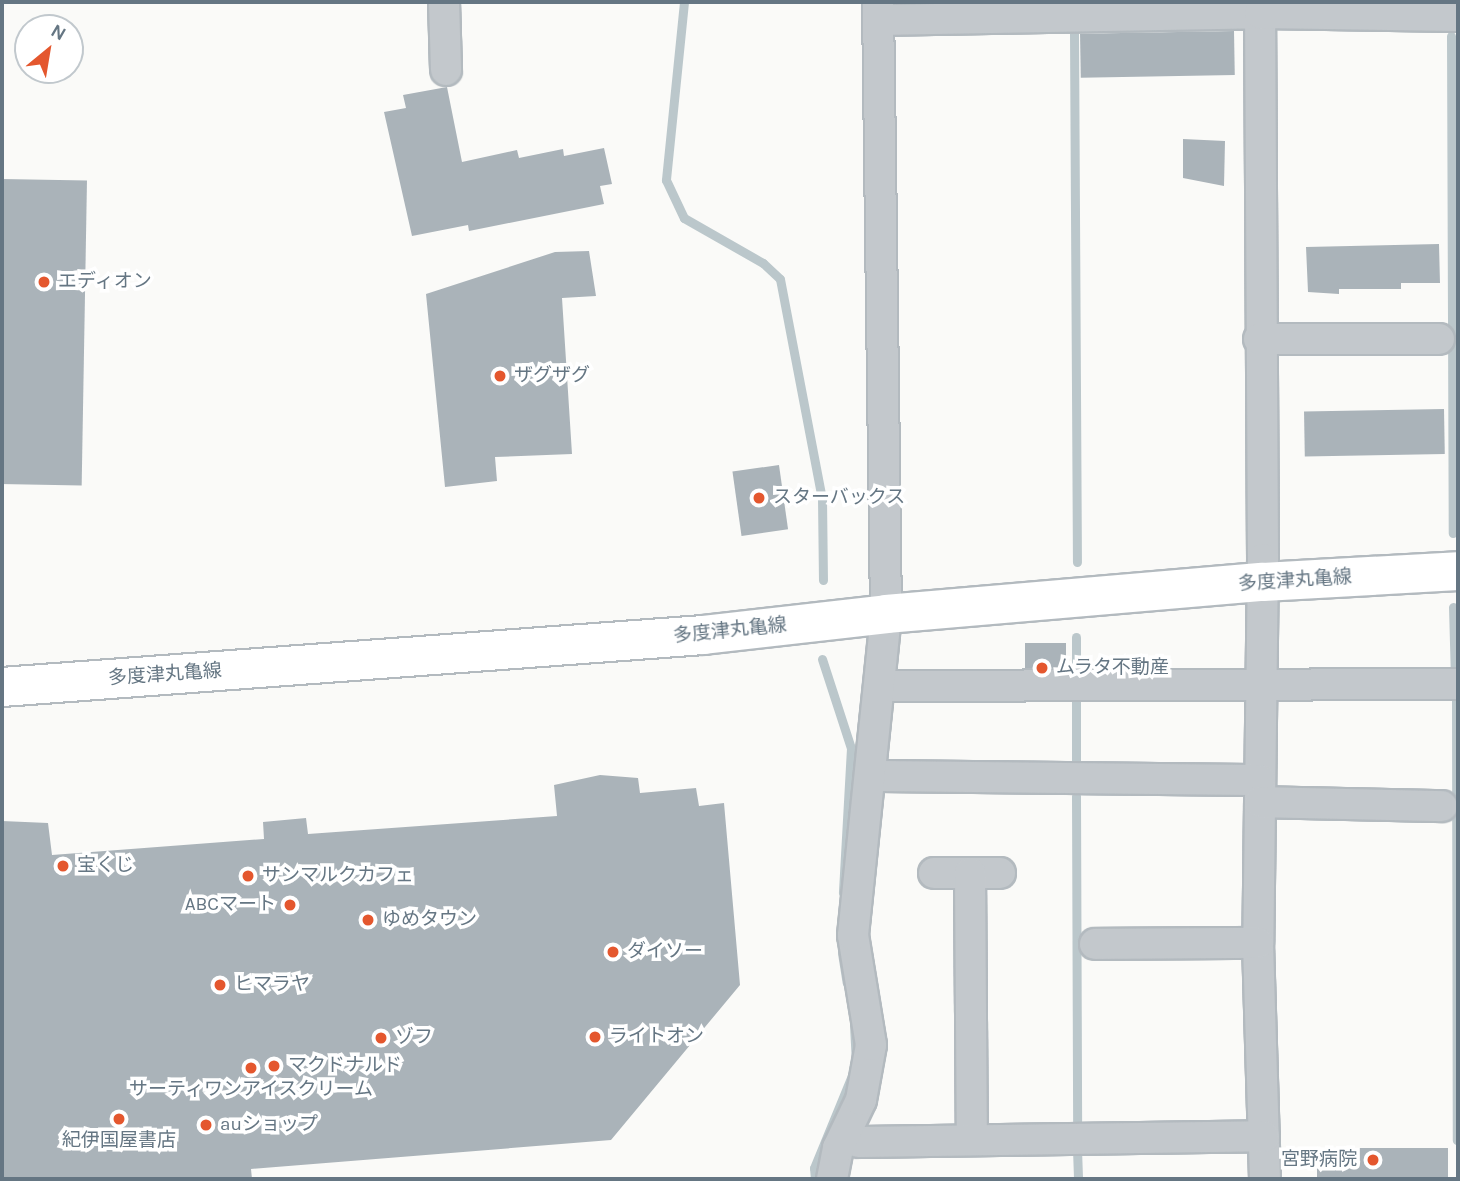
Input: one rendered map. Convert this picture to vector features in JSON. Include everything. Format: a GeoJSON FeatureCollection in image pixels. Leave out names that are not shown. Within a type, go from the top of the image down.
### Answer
{"type":"FeatureCollection","features":[{"type":"Feature","properties":{"kind":"main road","name":"多度津丸亀線"},"geometry":{"type":"LineString","coordinates":[[2,687],[703,635],[886,614],[1262,582],[1458,571]]}},
{"type":"Feature","properties":{"kind":"street"},"geometry":{"type":"LineString","coordinates":[[444,2],[446,69]]}},
{"type":"Feature","properties":{"kind":"street"},"geometry":{"type":"LineString","coordinates":[[1260,7],[1259,339],[1262,582],[1258,943],[1265,1179]]}},
{"type":"Feature","properties":{"kind":"street"},"geometry":{"type":"LineString","coordinates":[[832,1179],[838,1148],[861,1100],[871,1045],[853,935],[882,686],[886,614],[878,11],[1260,7],[1458,16]]}},
{"type":"Feature","properties":{"kind":"street"},"geometry":{"type":"LineString","coordinates":[[1259,339],[1439,339]]}},
{"type":"Feature","properties":{"kind":"street"},"geometry":{"type":"LineString","coordinates":[[882,686],[1458,684]]}},
{"type":"Feature","properties":{"kind":"street"},"geometry":{"type":"LineString","coordinates":[[872,776],[1260,791],[1442,806]]}},
{"type":"Feature","properties":{"kind":"street"},"geometry":{"type":"LineString","coordinates":[[934,873],[1000,873]]}},
{"type":"Feature","properties":{"kind":"street"},"geometry":{"type":"LineString","coordinates":[[970,873],[972,1140]]}},
{"type":"Feature","properties":{"kind":"street"},"geometry":{"type":"LineString","coordinates":[[1095,944],[1258,943]]}},
{"type":"Feature","properties":{"kind":"street"},"geometry":{"type":"LineString","coordinates":[[858,1142],[1264,1136]]}},
{"type":"Feature","properties":{"kind":"building"},"geometry":{"type":"Polygon","coordinates":[[[1234,31],[1235,75],[1081,78],[1080,34],[1234,31]]]}},
{"type":"Feature","properties":{"kind":"building"},"geometry":{"type":"Polygon","coordinates":[[[447,87],[462,162],[517,150],[519,158],[563,149],[564,156],[604,148],[612,184],[600,186],[604,204],[469,231],[468,225],[412,236],[384,112],[406,108],[403,95],[447,87]]]}},
{"type":"Feature","properties":{"kind":"building"},"geometry":{"type":"Polygon","coordinates":[[[1183,139],[1225,141],[1224,186],[1183,178],[1183,139]]]}},
{"type":"Feature","properties":{"kind":"building","name":"エディオン"},"geometry":{"type":"Polygon","coordinates":[[[2,179],[87,180],[82,485],[2,484],[2,179]]]}},
{"type":"Feature","properties":{"kind":"building"},"geometry":{"type":"Polygon","coordinates":[[[1439,244],[1440,283],[1401,283],[1401,289],[1339,289],[1339,294],[1308,292],[1306,247],[1439,244]]]}},
{"type":"Feature","properties":{"kind":"building","name":"ザグザグ"},"geometry":{"type":"Polygon","coordinates":[[[589,251],[596,296],[562,298],[572,454],[495,457],[497,481],[445,487],[426,294],[555,252],[589,251]]]}},
{"type":"Feature","properties":{"kind":"building"},"geometry":{"type":"Polygon","coordinates":[[[1444,409],[1445,454],[1305,456],[1304,411],[1444,409]]]}},
{"type":"Feature","properties":{"kind":"building","name":"スターバックス"},"geometry":{"type":"Polygon","coordinates":[[[779,465],[788,529],[742,536],[732,472],[779,465]]]}},
{"type":"Feature","properties":{"kind":"building","name":"ムラタ不動産"},"geometry":{"type":"Polygon","coordinates":[[[1025,643],[1066,643],[1066,668],[1025,668],[1025,643]]]}},
{"type":"Feature","properties":{"kind":"building","name":"ゆめタウン"},"geometry":{"type":"Polygon","coordinates":[[[600,775],[638,778],[640,793],[696,788],[699,806],[724,803],[740,985],[611,1140],[251,1169],[252,1179],[2,1179],[2,821],[48,823],[52,855],[264,839],[263,822],[306,818],[308,834],[557,816],[554,785],[600,775]]]}},
{"type":"Feature","properties":{"kind":"building","name":"宮野病院"},"geometry":{"type":"Polygon","coordinates":[[[1317,1148],[1448,1148],[1448,1179],[1317,1179],[1317,1148]]]}},
{"type":"Feature","properties":{"kind":"waterway"},"geometry":{"type":"LineString","coordinates":[[684,2],[666,180],[684,218],[763,263],[780,279],[822,499],[823,580]]}},
{"type":"Feature","properties":{"kind":"waterway"},"geometry":{"type":"LineString","coordinates":[[1074,33],[1077,562]]}},
{"type":"Feature","properties":{"kind":"waterway"},"geometry":{"type":"LineString","coordinates":[[1451,36],[1453,533]]}},
{"type":"Feature","properties":{"kind":"waterway"},"geometry":{"type":"LineString","coordinates":[[1453,607],[1455,679]]}},
{"type":"Feature","properties":{"kind":"waterway"},"geometry":{"type":"LineString","coordinates":[[1076,637],[1076,680]]}},
{"type":"Feature","properties":{"kind":"waterway"},"geometry":{"type":"LineString","coordinates":[[822,659],[851,748],[843,893]]}},
{"type":"Feature","properties":{"kind":"waterway"},"geometry":{"type":"LineString","coordinates":[[1456,696],[1457,1140]]}},
{"type":"Feature","properties":{"kind":"waterway"},"geometry":{"type":"LineString","coordinates":[[1076,698],[1076,766]]}},
{"type":"Feature","properties":{"kind":"waterway"},"geometry":{"type":"LineString","coordinates":[[1076,796],[1077,1127]]}},
{"type":"Feature","properties":{"kind":"waterway"},"geometry":{"type":"LineString","coordinates":[[842,953],[847,983]]}},
{"type":"Feature","properties":{"kind":"waterway"},"geometry":{"type":"LineString","coordinates":[[854,1025],[856,1060]]}},
{"type":"Feature","properties":{"kind":"waterway"},"geometry":{"type":"LineString","coordinates":[[815,1179],[814,1168],[853,1073]]}},
{"type":"Feature","properties":{"kind":"waterway"},"geometry":{"type":"LineString","coordinates":[[1077,1149],[1078,1179]]}},
{"type":"Feature","properties":{"kind":"place","name":"エディオン"},"geometry":{"type":"Point","coordinates":[44,282]}},
{"type":"Feature","properties":{"kind":"place","name":"ザグザグ"},"geometry":{"type":"Point","coordinates":[500,376]}},
{"type":"Feature","properties":{"kind":"place","name":"スターバックス"},"geometry":{"type":"Point","coordinates":[759,498]}},
{"type":"Feature","properties":{"kind":"place","name":"ムラタ不動産"},"geometry":{"type":"Point","coordinates":[1042,668]}},
{"type":"Feature","properties":{"kind":"place","name":"宝くじ"},"geometry":{"type":"Point","coordinates":[63,866]}},
{"type":"Feature","properties":{"kind":"place","name":"サンマルクカフェ"},"geometry":{"type":"Point","coordinates":[248,876]}},
{"type":"Feature","properties":{"kind":"place","name":"ABCマート"},"geometry":{"type":"Point","coordinates":[290,905]}},
{"type":"Feature","properties":{"kind":"place","name":"ゆめタウン"},"geometry":{"type":"Point","coordinates":[368,920]}},
{"type":"Feature","properties":{"kind":"place","name":"ダイソー"},"geometry":{"type":"Point","coordinates":[613,952]}},
{"type":"Feature","properties":{"kind":"place","name":"ヒマラヤ"},"geometry":{"type":"Point","coordinates":[220,985]}},
{"type":"Feature","properties":{"kind":"place","name":"ライトオン"},"geometry":{"type":"Point","coordinates":[595,1037]}},
{"type":"Feature","properties":{"kind":"place","name":"ゾフ"},"geometry":{"type":"Point","coordinates":[381,1038]}},
{"type":"Feature","properties":{"kind":"place","name":"マクドナルド"},"geometry":{"type":"Point","coordinates":[274,1066]}},
{"type":"Feature","properties":{"kind":"place","name":"サーティワンアイスクリーム"},"geometry":{"type":"Point","coordinates":[251,1068]}},
{"type":"Feature","properties":{"kind":"place","name":"紀伊国屋書店"},"geometry":{"type":"Point","coordinates":[119,1119]}},
{"type":"Feature","properties":{"kind":"place","name":"auショップ"},"geometry":{"type":"Point","coordinates":[206,1125]}},
{"type":"Feature","properties":{"kind":"place","name":"宮野病院"},"geometry":{"type":"Point","coordinates":[1373,1160]}}]}
